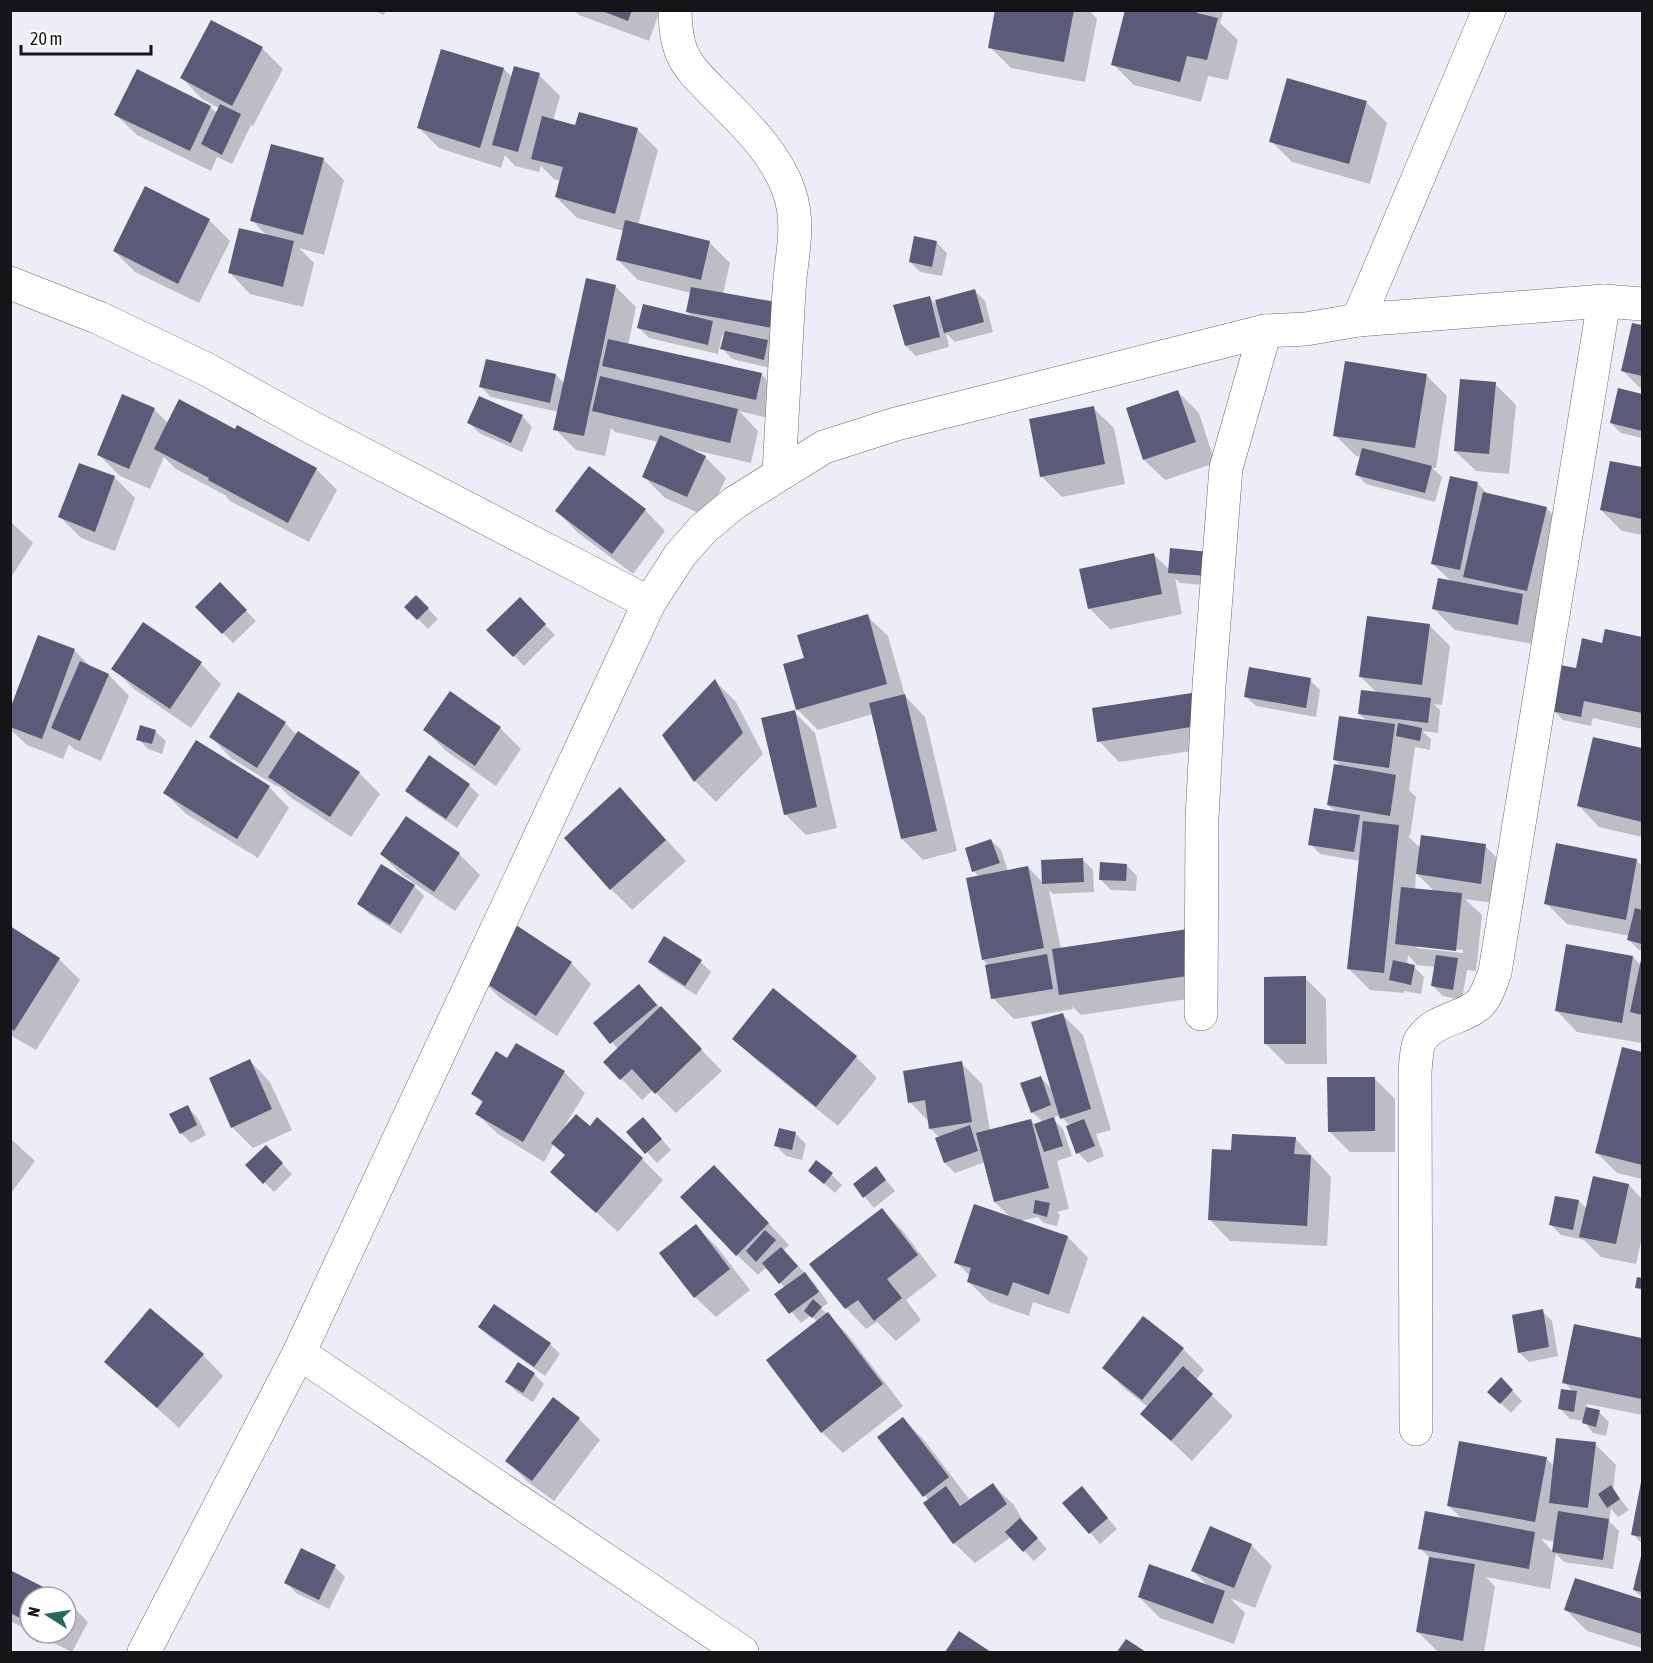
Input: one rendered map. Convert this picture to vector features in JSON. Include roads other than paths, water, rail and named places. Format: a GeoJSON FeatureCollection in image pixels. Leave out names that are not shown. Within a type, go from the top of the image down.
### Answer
{"type":"FeatureCollection","features":[{"type":"Feature","properties":{"kind":"street"},"geometry":{"type":"LineString","coordinates":[[675,10],[675,32],[682,53],[701,80],[750,130],[780,170],[789,193],[794,218],[795,244],[789,282],[779,473]]}},
{"type":"Feature","properties":{"kind":"street"},"geometry":{"type":"LineString","coordinates":[[1358,320],[1489,10]]}},
{"type":"Feature","properties":{"kind":"street"},"geometry":{"type":"LineString","coordinates":[[10,283],[99,318],[206,369],[307,425],[649,603]]}},
{"type":"Feature","properties":{"kind":"street"},"geometry":{"type":"LineString","coordinates":[[1416,1429],[1415,1071],[1419,1044],[1432,1028],[1476,1008],[1486,994],[1495,972],[1604,301]]}},
{"type":"Feature","properties":{"kind":"street"},"geometry":{"type":"LineString","coordinates":[[144,1653],[300,1353],[649,603],[680,555],[703,530],[734,503],[824,447],[896,423],[1265,331],[1306,329],[1358,320],[1604,301],[1642,304]]}},
{"type":"Feature","properties":{"kind":"street"},"geometry":{"type":"LineString","coordinates":[[1201,1014],[1202,818],[1209,686],[1226,468],[1265,331]]}},
{"type":"Feature","properties":{"kind":"street"},"geometry":{"type":"LineString","coordinates":[[300,1353],[742,1653]]}}]}
